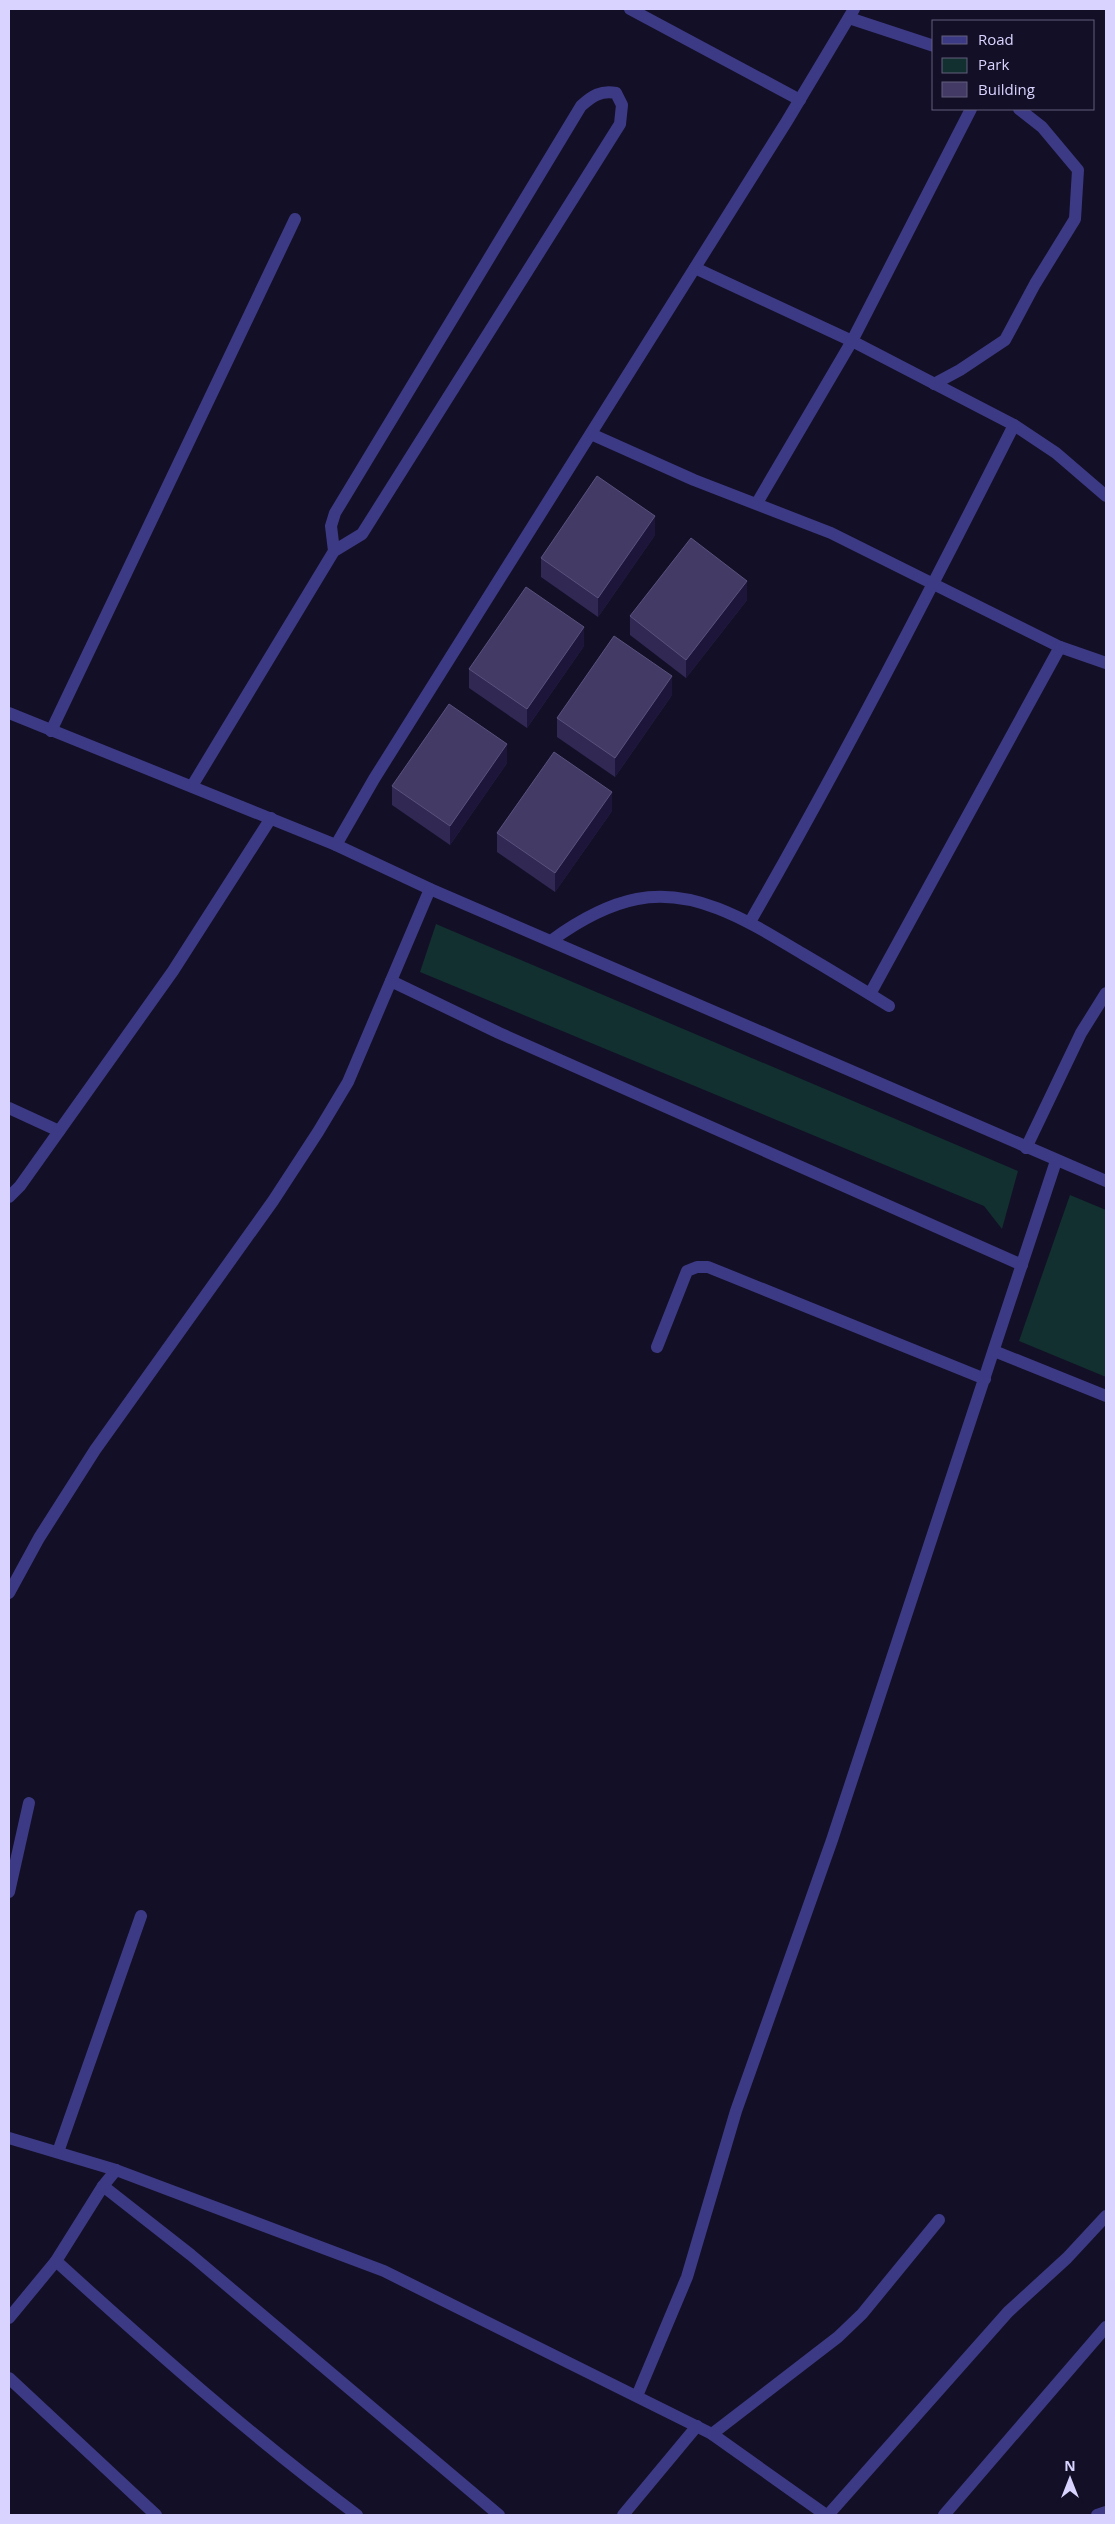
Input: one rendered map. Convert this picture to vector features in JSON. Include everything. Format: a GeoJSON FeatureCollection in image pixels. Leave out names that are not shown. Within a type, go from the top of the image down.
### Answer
{"type":"FeatureCollection","features":[{"type":"Feature","properties":{"kind":"street"},"geometry":{"type":"LineString","coordinates":[[630,9],[800,100]]}},
{"type":"Feature","properties":{"kind":"street"},"geometry":{"type":"LineString","coordinates":[[336,845],[374,779],[696,268],[851,14],[932,45]]}},
{"type":"Feature","properties":{"kind":"street"},"geometry":{"type":"LineString","coordinates":[[192,786],[334,551],[362,534],[620,124],[622,105],[616,94],[606,91],[592,96],[581,106],[335,513],[331,526],[334,551]]}},
{"type":"Feature","properties":{"kind":"street"},"geometry":{"type":"LineString","coordinates":[[757,503],[852,341],[970,110]]}},
{"type":"Feature","properties":{"kind":"street"},"geometry":{"type":"LineString","coordinates":[[934,384],[960,370],[1005,340],[1035,284],[1075,219],[1078,170],[1042,126],[1020,110]]}},
{"type":"Feature","properties":{"kind":"street"},"geometry":{"type":"LineString","coordinates":[[51,731],[295,220]]}},
{"type":"Feature","properties":{"kind":"street"},"geometry":{"type":"LineString","coordinates":[[696,268],[852,341],[1014,425],[1056,453],[1106,496]]}},
{"type":"Feature","properties":{"kind":"street"},"geometry":{"type":"LineString","coordinates":[[750,922],[822,796],[935,582],[1014,425]]}},
{"type":"Feature","properties":{"kind":"street"},"geometry":{"type":"LineString","coordinates":[[591,434],[694,480],[831,533],[935,582],[1060,647],[1106,662]]}},
{"type":"Feature","properties":{"kind":"street"},"geometry":{"type":"LineString","coordinates":[[870,994],[1060,647]]}},
{"type":"Feature","properties":{"kind":"street"},"geometry":{"type":"LineString","coordinates":[[9,713],[336,845],[430,889],[552,940],[1026,1148],[1106,1181]]}},
{"type":"Feature","properties":{"kind":"street"},"geometry":{"type":"LineString","coordinates":[[9,1197],[20,1186],[173,971],[271,818]]}},
{"type":"Feature","properties":{"kind":"street"},"geometry":{"type":"LineString","coordinates":[[9,1593],[39,1538],[95,1450],[273,1201],[348,1082],[430,889]]}},
{"type":"Feature","properties":{"kind":"street"},"geometry":{"type":"LineString","coordinates":[[552,940],[575,923],[606,909],[638,899],[666,898],[691,900],[750,922],[889,1006]]}},
{"type":"Feature","properties":{"kind":"street"},"geometry":{"type":"LineString","coordinates":[[391,981],[500,1033],[1022,1265]]}},
{"type":"Feature","properties":{"kind":"street"},"geometry":{"type":"LineString","coordinates":[[1026,1148],[1081,1033],[1106,993]]}},
{"type":"Feature","properties":{"kind":"street"},"geometry":{"type":"LineString","coordinates":[[9,1108],[59,1131]]}},
{"type":"Feature","properties":{"kind":"street"},"geometry":{"type":"LineString","coordinates":[[637,2396],[687,2277],[736,2111],[832,1840],[1056,1161]]}},
{"type":"Feature","properties":{"kind":"street"},"geometry":{"type":"LineString","coordinates":[[657,1347],[687,1271],[697,1267],[708,1267],[984,1379]]}},
{"type":"Feature","properties":{"kind":"street"},"geometry":{"type":"LineString","coordinates":[[994,1351],[1106,1396]]}},
{"type":"Feature","properties":{"kind":"street"},"geometry":{"type":"LineString","coordinates":[[9,1892],[29,1803]]}},
{"type":"Feature","properties":{"kind":"street"},"geometry":{"type":"LineString","coordinates":[[58,2152],[141,1916]]}},
{"type":"Feature","properties":{"kind":"street"},"geometry":{"type":"LineString","coordinates":[[9,2138],[116,2170],[384,2271],[712,2434],[827,2515],[1008,2312],[1067,2258],[1106,2216]]}},
{"type":"Feature","properties":{"kind":"street"},"geometry":{"type":"LineString","coordinates":[[9,2318],[56,2261],[103,2186],[116,2170]]}},
{"type":"Feature","properties":{"kind":"street"},"geometry":{"type":"LineString","coordinates":[[103,2186],[191,2254],[499,2515]]}},
{"type":"Feature","properties":{"kind":"street"},"geometry":{"type":"LineString","coordinates":[[712,2434],[838,2337],[862,2314],[939,2220]]}},
{"type":"Feature","properties":{"kind":"street"},"geometry":{"type":"LineString","coordinates":[[56,2261],[131,2328],[320,2488],[357,2515]]}},
{"type":"Feature","properties":{"kind":"street"},"geometry":{"type":"LineString","coordinates":[[944,2515],[1106,2328]]}},
{"type":"Feature","properties":{"kind":"street"},"geometry":{"type":"LineString","coordinates":[[9,2378],[156,2515]]}},
{"type":"Feature","properties":{"kind":"street"},"geometry":{"type":"LineString","coordinates":[[623,2515],[697,2426]]}},
{"type":"Feature","properties":{"kind":"street"},"geometry":{"type":"LineString","coordinates":[[1097,2515],[1106,2512]]}},
{"type":"Feature","properties":{"kind":"green space"},"geometry":{"type":"Polygon","coordinates":[[[436,924],[1018,1171],[1002,1229],[984,1206],[420,972],[436,924]]]}},
{"type":"Feature","properties":{"kind":"green space"},"geometry":{"type":"Polygon","coordinates":[[[1070,1195],[1106,1210],[1106,1377],[1019,1341],[1070,1195]]]}},
{"type":"Feature","properties":{"kind":"building"},"geometry":{"type":"Polygon","coordinates":[[[597,476],[655,516],[598,598],[541,558],[597,476]]]}},
{"type":"Feature","properties":{"kind":"building"},"geometry":{"type":"Polygon","coordinates":[[[691,538],[747,581],[686,660],[630,616],[691,538]]]}},
{"type":"Feature","properties":{"kind":"building"},"geometry":{"type":"Polygon","coordinates":[[[526,587],[584,627],[527,709],[469,669],[526,587]]]}},
{"type":"Feature","properties":{"kind":"building"},"geometry":{"type":"Polygon","coordinates":[[[614,636],[672,676],[615,758],[557,718],[614,636]]]}},
{"type":"Feature","properties":{"kind":"building"},"geometry":{"type":"Polygon","coordinates":[[[449,704],[507,744],[450,826],[392,786],[449,704]]]}},
{"type":"Feature","properties":{"kind":"building"},"geometry":{"type":"Polygon","coordinates":[[[554,752],[612,792],[555,873],[497,833],[554,752]]]}}]}
